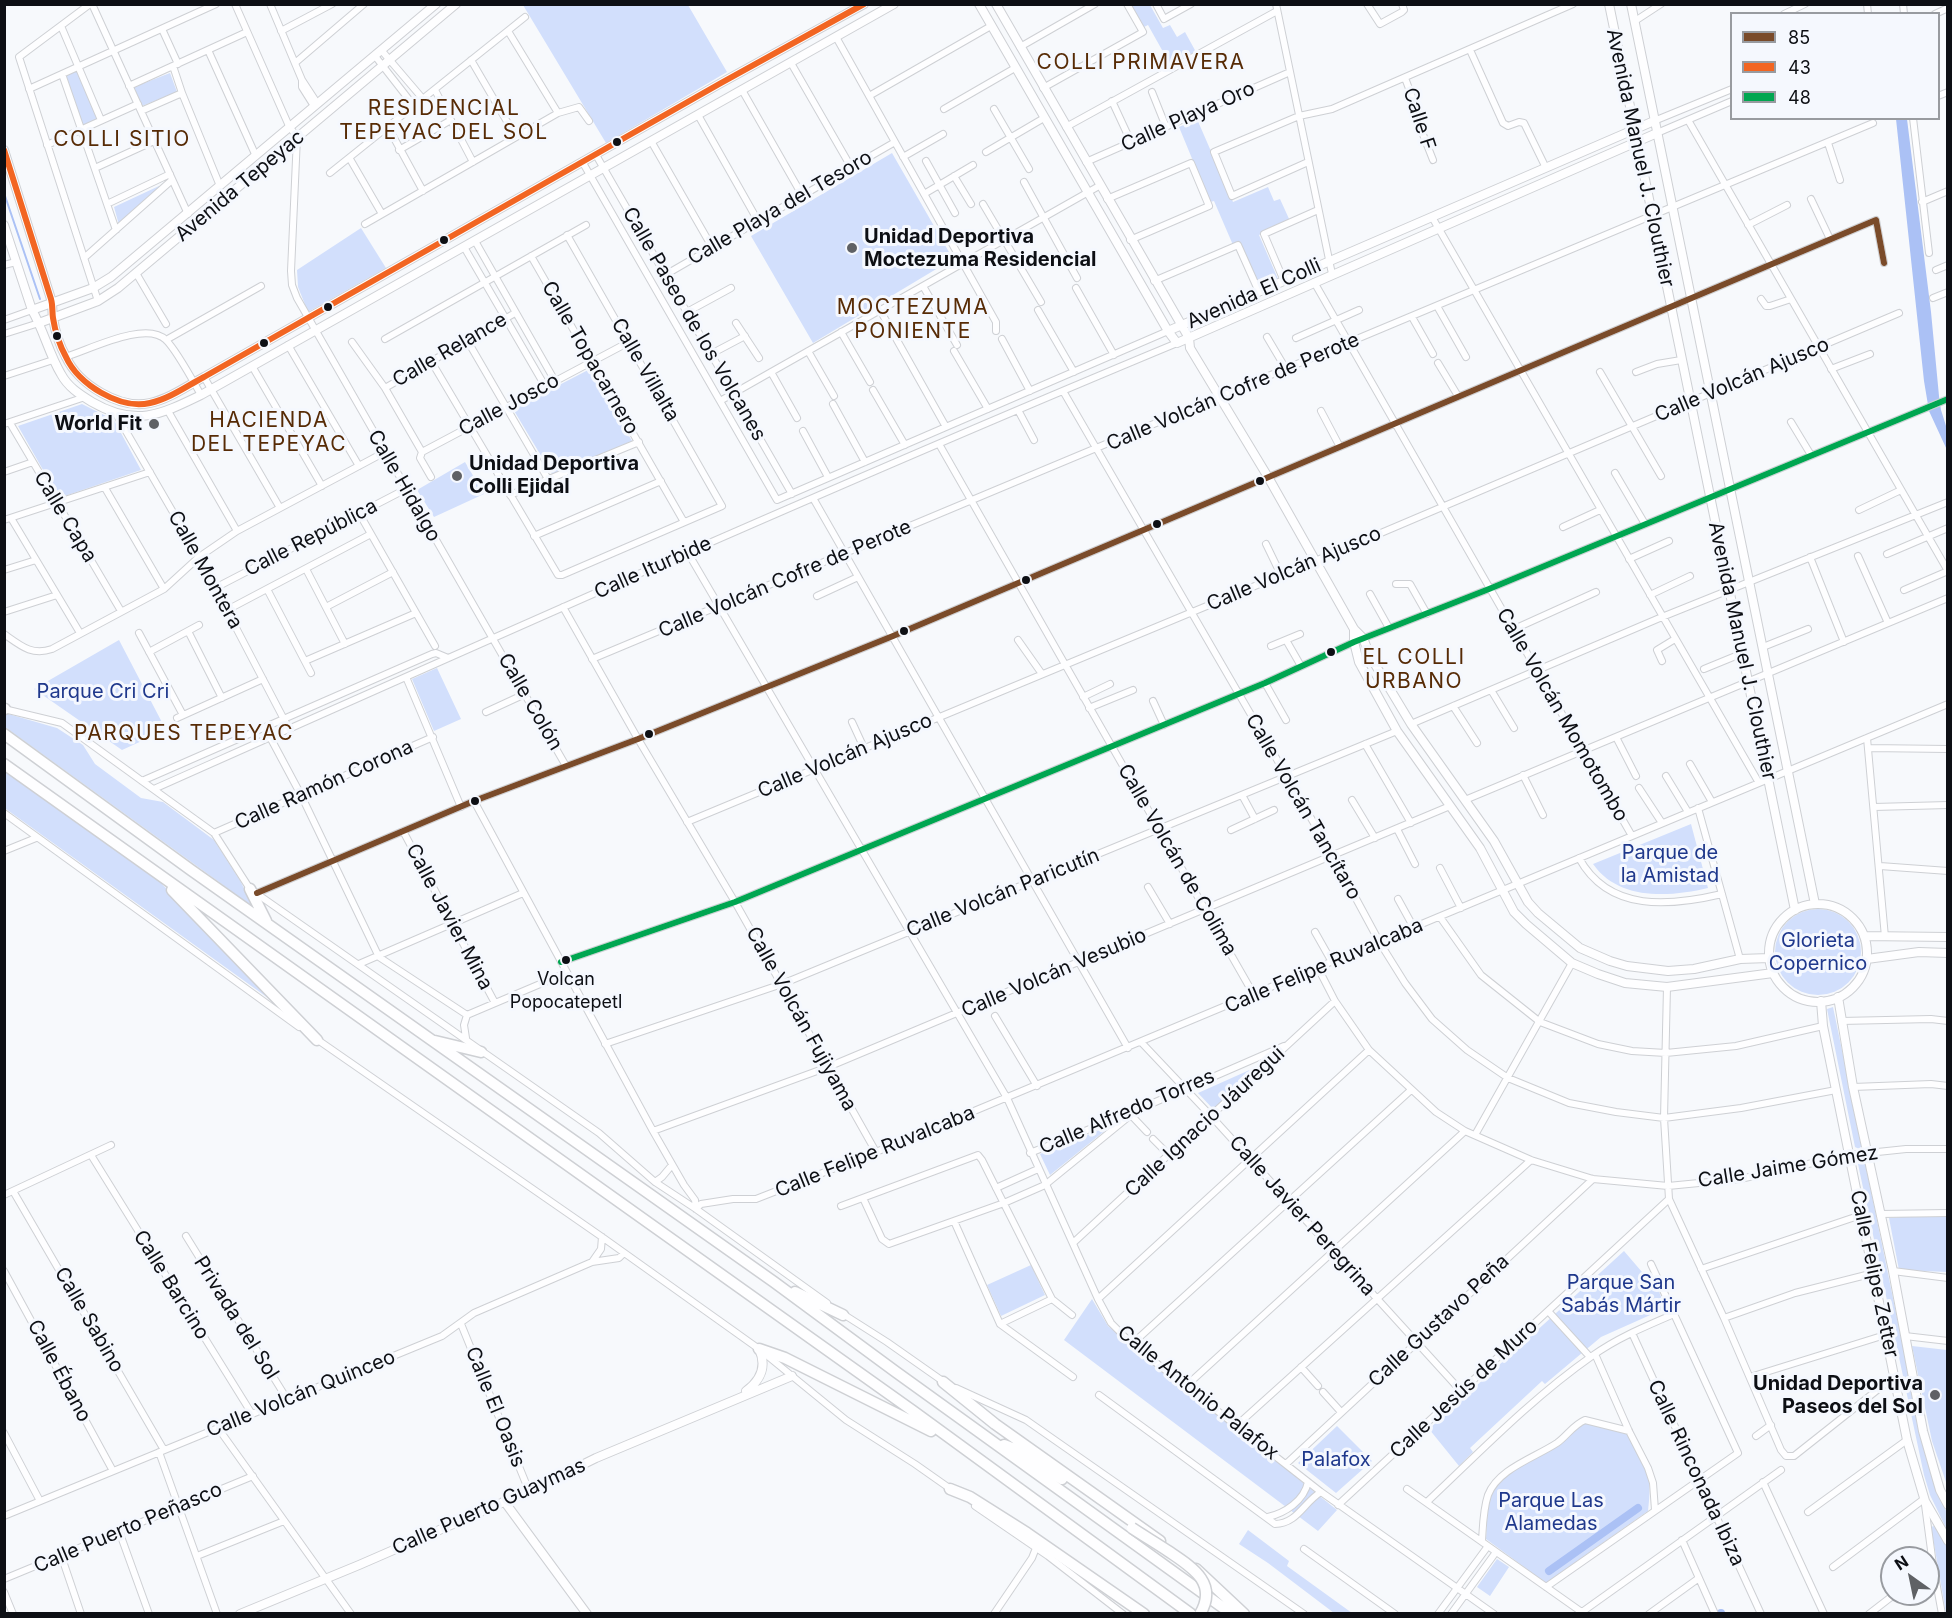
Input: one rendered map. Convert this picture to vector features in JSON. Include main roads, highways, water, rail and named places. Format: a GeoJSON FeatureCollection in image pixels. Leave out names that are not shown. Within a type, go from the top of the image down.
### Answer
{"type":"FeatureCollection","features":[{"type":"Feature","properties":{"kind":"highway"},"geometry":{"type":"LineString","coordinates":[[4,734],[267,924],[774,1282],[1232,1614]]}},
{"type":"Feature","properties":{"kind":"highway"},"geometry":{"type":"LineString","coordinates":[[4,764],[904,1404],[1191,1614]]}},
{"type":"Feature","properties":{"kind":"highway"},"geometry":{"type":"LineString","coordinates":[[148,867],[317,1040]]}},
{"type":"Feature","properties":{"kind":"highway"},"geometry":{"type":"LineString","coordinates":[[254,891],[267,924]]}},
{"type":"Feature","properties":{"kind":"highway"},"geometry":{"type":"LineString","coordinates":[[429,1039],[481,1052]]}},
{"type":"Feature","properties":{"kind":"highway"},"geometry":{"type":"LineString","coordinates":[[774,1282],[843,1315]]}},
{"type":"Feature","properties":{"kind":"highway"},"geometry":{"type":"LineString","coordinates":[[759,1348],[785,1358],[961,1447]]}},
{"type":"Feature","properties":{"kind":"highway"},"geometry":{"type":"LineString","coordinates":[[943,1382],[995,1424],[1182,1557],[1225,1594],[1244,1614]]}},
{"type":"Feature","properties":{"kind":"highway"},"geometry":{"type":"LineString","coordinates":[[995,1424],[1022,1452],[1192,1568],[1199,1575],[1206,1596],[1200,1614]]}},
{"type":"Feature","properties":{"kind":"highway"},"geometry":{"type":"LineString","coordinates":[[987,1438],[1022,1452]]}},
{"type":"Feature","properties":{"kind":"highway"},"geometry":{"type":"LineString","coordinates":[[950,1489],[970,1497],[1027,1533],[1144,1614]]}},
{"type":"Feature","properties":{"kind":"water"},"geometry":{"type":"Polygon","coordinates":[[[1896,120],[1907,120],[1939,396],[1947,429],[1947,450],[1929,411],[1896,120]]]}},
{"type":"Feature","properties":{"kind":"waterway"},"geometry":{"type":"LineString","coordinates":[[4,193],[40,299]]}},
{"type":"Feature","properties":{"kind":"waterway"},"geometry":{"type":"LineString","coordinates":[[1549,1571],[1638,1508]]}},
{"type":"Feature","properties":{"kind":"place","name":"Unidad Deportiva Moctezuma Residencial"},"geometry":{"type":"Point","coordinates":[852,248]}},
{"type":"Feature","properties":{"kind":"place","name":"World Fit"},"geometry":{"type":"Point","coordinates":[154,424]}},
{"type":"Feature","properties":{"kind":"place","name":"Unidad Deportiva Colli Ejidal"},"geometry":{"type":"Point","coordinates":[457,476]}},
{"type":"Feature","properties":{"kind":"place","name":"Volcan Popocatepetl"},"geometry":{"type":"Point","coordinates":[566,960]}},
{"type":"Feature","properties":{"kind":"place","name":"Unidad Deportiva Paseos del Sol"},"geometry":{"type":"Point","coordinates":[1935,1395]}},
{"type":"Feature","properties":{"kind":"district","name":"COLLI PRIMAVERA"},"geometry":{"type":"Point","coordinates":[1141,63]}},
{"type":"Feature","properties":{"kind":"district","name":"RESIDENCIAL TEPEYAC DEL SOL"},"geometry":{"type":"Point","coordinates":[444,121]}},
{"type":"Feature","properties":{"kind":"district","name":"COLLI SITIO"},"geometry":{"type":"Point","coordinates":[122,140]}},
{"type":"Feature","properties":{"kind":"district","name":"MOCTEZUMA PONIENTE"},"geometry":{"type":"Point","coordinates":[913,320]}},
{"type":"Feature","properties":{"kind":"district","name":"HACIENDA DEL TEPEYAC"},"geometry":{"type":"Point","coordinates":[269,433]}},
{"type":"Feature","properties":{"kind":"district","name":"EL COLLI URBANO"},"geometry":{"type":"Point","coordinates":[1414,670]}},
{"type":"Feature","properties":{"kind":"district","name":"PARQUES TEPEYAC"},"geometry":{"type":"Point","coordinates":[184,734]}},
{"type":"Feature","properties":{"kind":"park label","name":"Parque Cri Cri"},"geometry":{"type":"Point","coordinates":[103,692]}},
{"type":"Feature","properties":{"kind":"park label","name":"Parque de la Amistad"},"geometry":{"type":"Point","coordinates":[1670,864]}},
{"type":"Feature","properties":{"kind":"park label","name":"Glorieta Copernico"},"geometry":{"type":"Point","coordinates":[1818,952]}},
{"type":"Feature","properties":{"kind":"park label","name":"Parque San Sabás Mártir"},"geometry":{"type":"Point","coordinates":[1621,1294]}},
{"type":"Feature","properties":{"kind":"park label","name":"Palafox"},"geometry":{"type":"Point","coordinates":[1336,1460]}},
{"type":"Feature","properties":{"kind":"park label","name":"Parque Las Alamedas"},"geometry":{"type":"Point","coordinates":[1551,1512]}}]}
